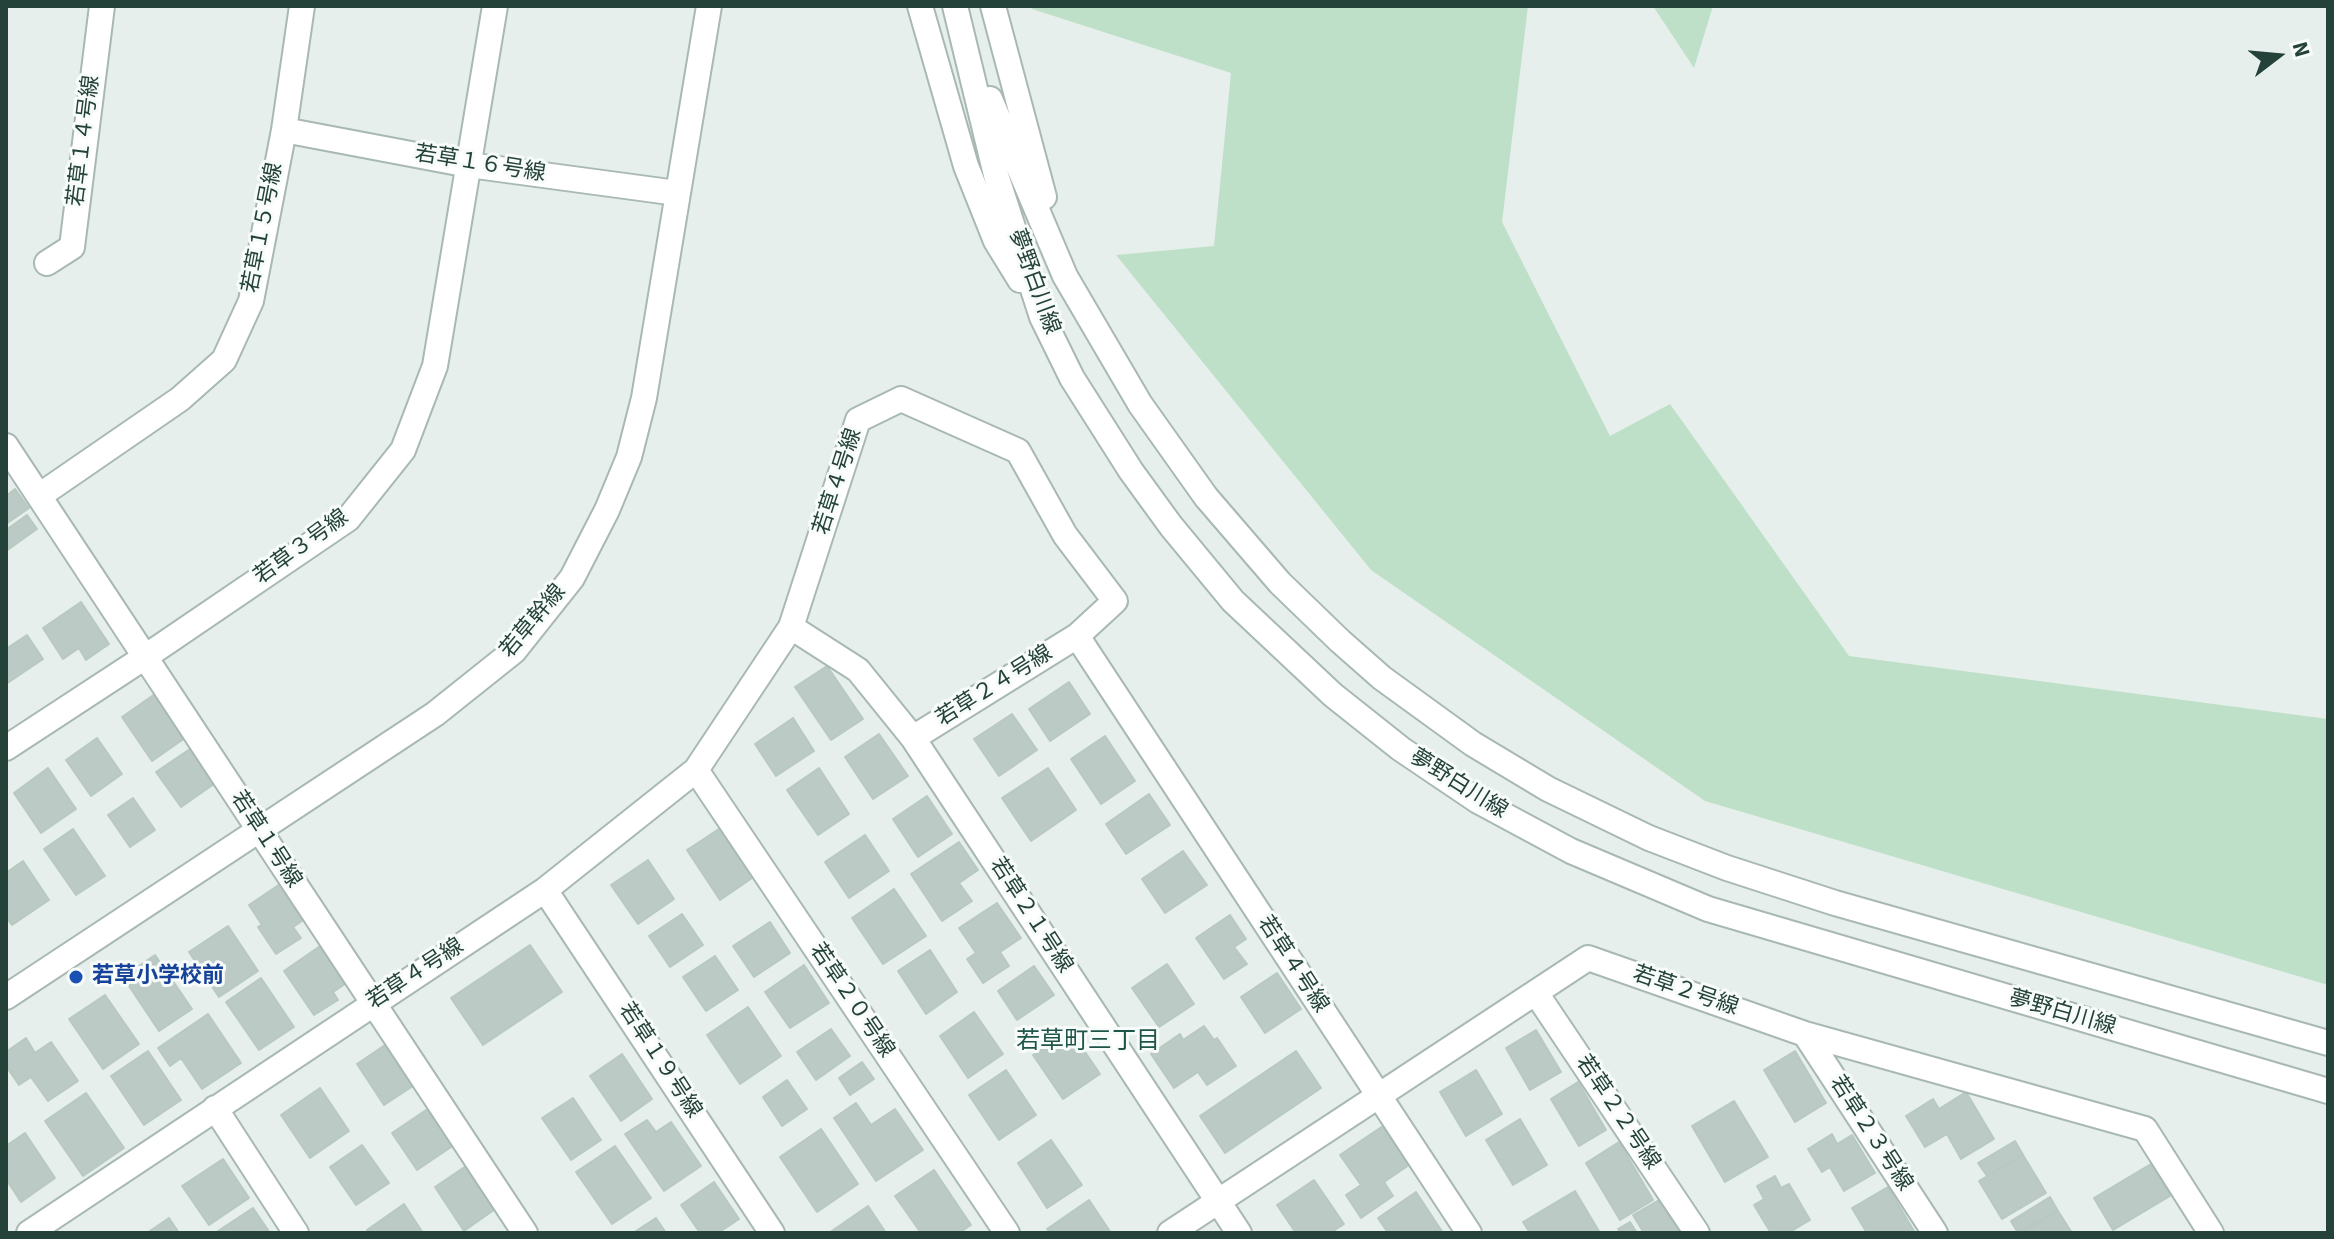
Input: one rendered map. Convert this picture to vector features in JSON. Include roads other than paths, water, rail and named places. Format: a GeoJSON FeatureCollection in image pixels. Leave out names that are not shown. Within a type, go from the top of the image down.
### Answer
{"type":"FeatureCollection","features":[{"type":"Feature","properties":{"kind":"street","name":"若草１４号線"},"geometry":{"type":"LineString","coordinates":[[47,263],[72,247],[102,6]]}},
{"type":"Feature","properties":{"kind":"street","name":"若草１５号線"},"geometry":{"type":"LineString","coordinates":[[39,496],[180,399],[224,360],[251,301],[284,130],[302,6]]}},
{"type":"Feature","properties":{"kind":"street","name":"若草３号線"},"geometry":{"type":"LineString","coordinates":[[6,748],[348,519],[403,450],[435,366],[495,6]]}},
{"type":"Feature","properties":{"kind":"street","name":"若草幹線"},"geometry":{"type":"LineString","coordinates":[[6,997],[435,714],[514,651],[572,578],[607,510],[629,457],[644,398],[709,6]]}},
{"type":"Feature","properties":{"kind":"street"},"geometry":{"type":"LineString","coordinates":[[920,6],[966,166],[981,206],[996,241],[1042,317]]}},
{"type":"Feature","properties":{"kind":"street","name":"夢野白川線"},"geometry":{"type":"LineString","coordinates":[[955,6],[996,175],[1042,317],[1072,378],[1131,471],[1171,526],[1233,601],[1333,695],[1401,749],[1478,801],[1571,851],[1708,909],[2328,1091]]}},
{"type":"Feature","properties":{"kind":"street"},"geometry":{"type":"LineString","coordinates":[[993,6],[1065,276]]}},
{"type":"Feature","properties":{"kind":"street","name":"夢野白川線"},"geometry":{"type":"LineString","coordinates":[[964,38],[1065,276],[1140,404],[1206,497],[1280,583],[1382,678],[1473,744],[1548,789],[1649,838],[1727,868],[1850,907],[2328,1043]]}},
{"type":"Feature","properties":{"kind":"street","name":"若草１６号線"},"geometry":{"type":"LineString","coordinates":[[284,130],[469,165],[677,193]]}},
{"type":"Feature","properties":{"kind":"street","name":"若草４号線"},"geometry":{"type":"LineString","coordinates":[[29,1233],[57,1225],[215,1108],[545,890],[696,770],[791,627],[858,420],[901,399],[1018,451],[1065,535],[1115,601],[1077,636],[1469,1233]]}},
{"type":"Feature","properties":{"kind":"street","name":"若草１号線"},"geometry":{"type":"LineString","coordinates":[[6,446],[525,1233]]}},
{"type":"Feature","properties":{"kind":"street","name":"若草２１号線"},"geometry":{"type":"LineString","coordinates":[[791,627],[858,670],[913,738],[1239,1233]]}},
{"type":"Feature","properties":{"kind":"street","name":"若草２４号線"},"geometry":{"type":"LineString","coordinates":[[913,738],[1077,636]]}},
{"type":"Feature","properties":{"kind":"street","name":"若草２０号線"},"geometry":{"type":"LineString","coordinates":[[696,770],[1007,1233]]}},
{"type":"Feature","properties":{"kind":"street","name":"若草１９号線"},"geometry":{"type":"LineString","coordinates":[[545,890],[772,1233]]}},
{"type":"Feature","properties":{"kind":"street","name":"若草２号線"},"geometry":{"type":"LineString","coordinates":[[1170,1233],[1588,958],[1805,1034],[2145,1129],[2211,1233]]}},
{"type":"Feature","properties":{"kind":"street","name":"若草２２号線"},"geometry":{"type":"LineString","coordinates":[[1536,993],[1697,1233]]}},
{"type":"Feature","properties":{"kind":"street","name":"若草２３号線"},"geometry":{"type":"LineString","coordinates":[[1805,1034],[1935,1233]]}},
{"type":"Feature","properties":{"kind":"street"},"geometry":{"type":"LineString","coordinates":[[215,1108],[296,1233]]}},
{"type":"Feature","properties":{"kind":"place","name":"若草小学校前"},"geometry":{"type":"Point","coordinates":[76,977]}},
{"type":"Feature","properties":{"kind":"district","name":"若草町三丁目"},"geometry":{"type":"Point","coordinates":[1088,1043]}}]}
